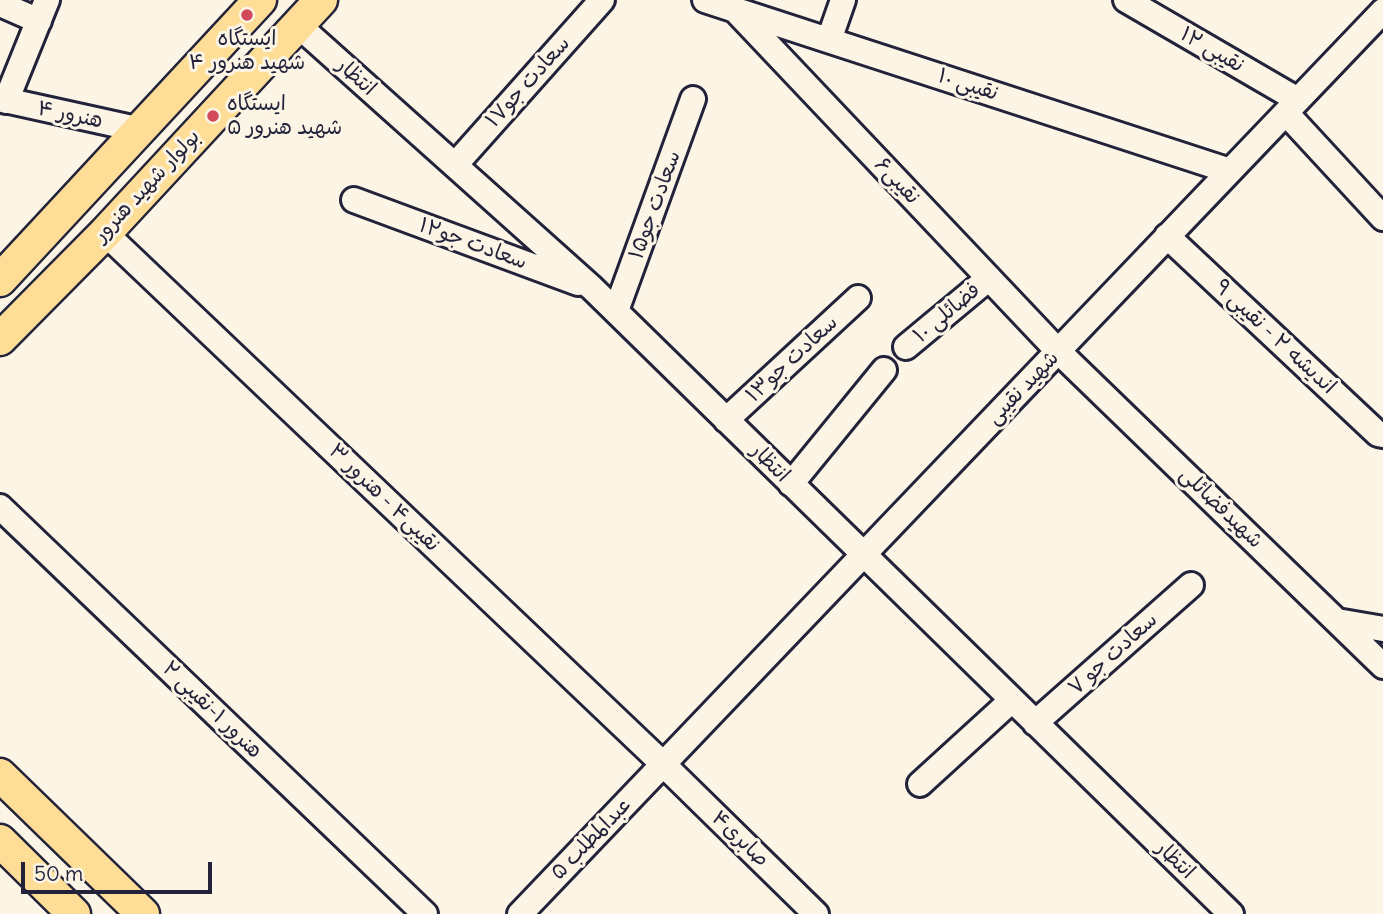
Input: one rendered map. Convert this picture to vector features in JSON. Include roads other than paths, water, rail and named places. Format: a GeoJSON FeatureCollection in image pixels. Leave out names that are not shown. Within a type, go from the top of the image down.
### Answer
{"type":"FeatureCollection","features":[{"type":"Feature","properties":{"kind":"main road","name":"بولوار شهید هنرور"},"geometry":{"type":"LineString","coordinates":[[0,280],[260,0]]}},
{"type":"Feature","properties":{"kind":"main road","name":"بولوار شهید هنرور"},"geometry":{"type":"LineString","coordinates":[[0,340],[105,233],[321,0]]}},
{"type":"Feature","properties":{"kind":"main road"},"geometry":{"type":"LineString","coordinates":[[0,775],[143,914]]}},
{"type":"Feature","properties":{"kind":"main road"},"geometry":{"type":"LineString","coordinates":[[0,841],[74,914]]}},
{"type":"Feature","properties":{"kind":"street","name":"سعادت جو۱۷"},"geometry":{"type":"LineString","coordinates":[[454,165],[602,0]]}},
{"type":"Feature","properties":{"kind":"street","name":"نقیبی ۱۰"},"geometry":{"type":"LineString","coordinates":[[707,0],[1230,171]]}},
{"type":"Feature","properties":{"kind":"street"},"geometry":{"type":"LineString","coordinates":[[829,40],[843,0]]}},
{"type":"Feature","properties":{"kind":"street","name":"نقیبی ۱۲"},"geometry":{"type":"LineString","coordinates":[[1126,0],[1292,106],[1383,218]]}},
{"type":"Feature","properties":{"kind":"street"},"geometry":{"type":"LineString","coordinates":[[0,4],[43,11],[3,100]]}},
{"type":"Feature","properties":{"kind":"street","name":"نقیبی۶"},"geometry":{"type":"LineString","coordinates":[[736,11],[1058,351]]}},
{"type":"Feature","properties":{"kind":"street","name":"شهید نقیبی"},"geometry":{"type":"LineString","coordinates":[[663,764],[1383,11]]}},
{"type":"Feature","properties":{"kind":"street","name":"انتظار"},"geometry":{"type":"LineString","coordinates":[[298,25],[592,288],[1231,914]]}},
{"type":"Feature","properties":{"kind":"street","name":"سعادت جو۱۵"},"geometry":{"type":"LineString","coordinates":[[615,311],[694,99]]}},
{"type":"Feature","properties":{"kind":"street","name":"هنرور ۴"},"geometry":{"type":"LineString","coordinates":[[3,100],[141,130]]}},
{"type":"Feature","properties":{"kind":"street","name":"سعادت جو۱۲"},"geometry":{"type":"LineString","coordinates":[[354,200],[592,288]]}},
{"type":"Feature","properties":{"kind":"street","name":"نقیبی۴ - هنرور ۳"},"geometry":{"type":"LineString","coordinates":[[105,233],[663,764]]}},
{"type":"Feature","properties":{"kind":"street","name":"اندیشه ۲ - نقیبی ۹"},"geometry":{"type":"LineString","coordinates":[[1167,236],[1378,434],[1383,435]]}},
{"type":"Feature","properties":{"kind":"street","name":"فضائلی ۱۰"},"geometry":{"type":"LineString","coordinates":[[906,347],[989,278]]}},
{"type":"Feature","properties":{"kind":"street","name":"سعادت جو۱۳"},"geometry":{"type":"LineString","coordinates":[[726,420],[858,298]]}},
{"type":"Feature","properties":{"kind":"street","name":"شهیدفضائلی"},"geometry":{"type":"LineString","coordinates":[[1058,351],[1383,666]]}},
{"type":"Feature","properties":{"kind":"street"},"geometry":{"type":"LineString","coordinates":[[791,484],[884,370]]}},
{"type":"Feature","properties":{"kind":"street","name":"هنرور ۱-نقیبی ۲"},"geometry":{"type":"LineString","coordinates":[[0,507],[425,914]]}},
{"type":"Feature","properties":{"kind":"street","name":"سعادت جو ۷"},"geometry":{"type":"LineString","coordinates":[[1035,723],[1191,585]]}},
{"type":"Feature","properties":{"kind":"street"},"geometry":{"type":"LineString","coordinates":[[1337,621],[1383,629]]}},
{"type":"Feature","properties":{"kind":"street"},"geometry":{"type":"LineString","coordinates":[[920,784],[1012,700]]}},
{"type":"Feature","properties":{"kind":"street","name":"عبدالمطلب ۵"},"geometry":{"type":"LineString","coordinates":[[520,914],[663,764]]}},
{"type":"Feature","properties":{"kind":"street","name":"صابری۴"},"geometry":{"type":"LineString","coordinates":[[663,764],[816,914]]}},
{"type":"Feature","properties":{"kind":"place","name":"ایستگاه شهید هنرور ۴"},"geometry":{"type":"Point","coordinates":[247,15]}},
{"type":"Feature","properties":{"kind":"place","name":"ایستگاه شهید هنرور ۵"},"geometry":{"type":"Point","coordinates":[213,116]}}]}
